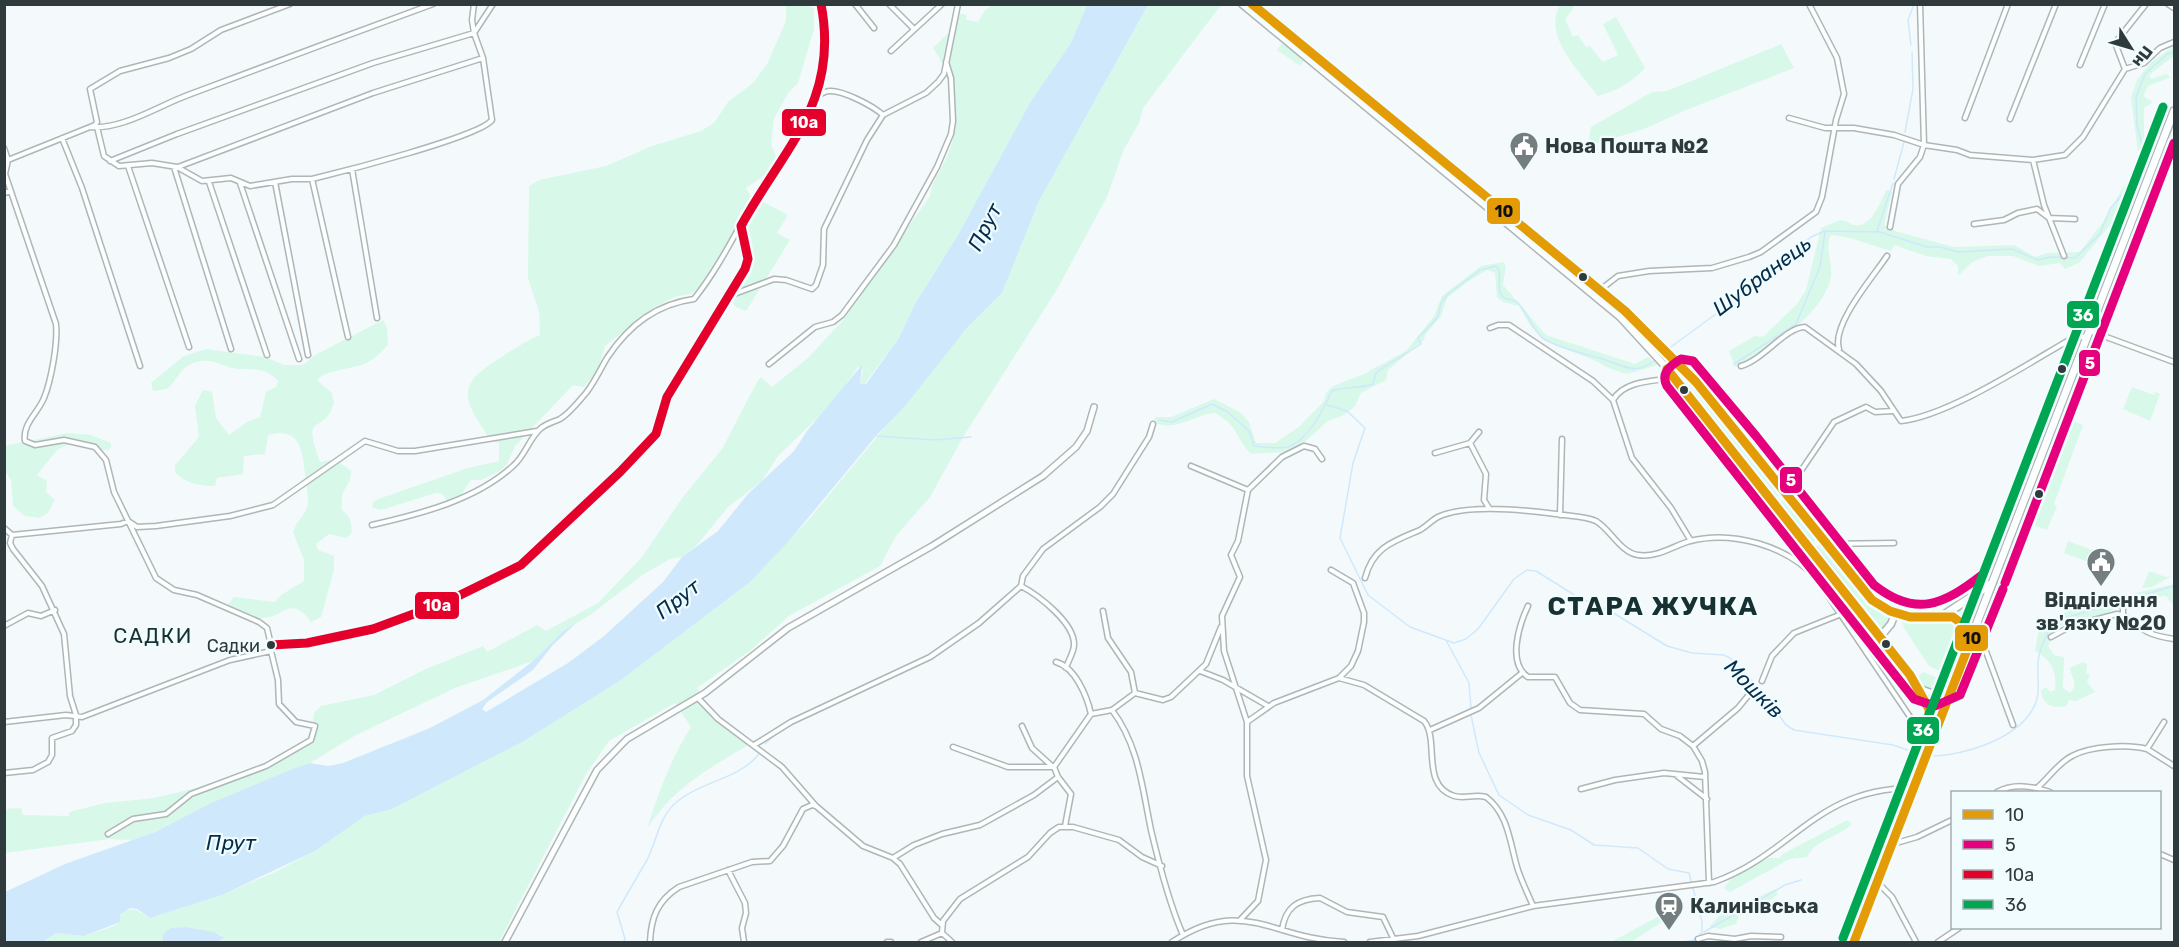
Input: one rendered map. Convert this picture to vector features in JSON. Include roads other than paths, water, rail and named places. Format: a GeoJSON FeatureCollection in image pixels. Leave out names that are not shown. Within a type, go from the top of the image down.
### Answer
{"type":"FeatureCollection","features":[{"type":"Feature","properties":{"kind":"highway"},"geometry":{"type":"LineString","coordinates":[[1854,942],[2175,111]]}},
{"type":"Feature","properties":{"kind":"highway"},"geometry":{"type":"LineString","coordinates":[[1944,615],[1993,582]]}},
{"type":"Feature","properties":{"kind":"highway"},"geometry":{"type":"LineString","coordinates":[[1920,689],[1929,709],[1928,748]]}},
{"type":"Feature","properties":{"kind":"main road"},"geometry":{"type":"LineString","coordinates":[[1242,4],[1625,311],[1685,370],[1865,594],[1895,614],[1923,618],[1944,615],[1959,620],[1972,637]]}},
{"type":"Feature","properties":{"kind":"main road"},"geometry":{"type":"LineString","coordinates":[[1251,4],[1303,51],[1620,317],[1676,378],[1920,689],[1934,694],[1951,687]]}},
{"type":"Feature","properties":{"kind":"main road"},"geometry":{"type":"LineString","coordinates":[[1620,317],[1625,311]]}},
{"type":"Feature","properties":{"kind":"main road"},"geometry":{"type":"LineString","coordinates":[[1676,378],[1685,370]]}},
{"type":"Feature","properties":{"kind":"main road"},"geometry":{"type":"LineString","coordinates":[[1775,502],[1786,493]]}},
{"type":"Feature","properties":{"kind":"main road"},"geometry":{"type":"LineString","coordinates":[[1811,548],[1824,542]]}},
{"type":"Feature","properties":{"kind":"main road"},"geometry":{"type":"LineString","coordinates":[[1880,637],[1891,624],[1895,614]]}},
{"type":"Feature","properties":{"kind":"street"},"geometry":{"type":"LineString","coordinates":[[9,160],[97,122],[90,89],[97,83],[120,71],[191,49],[221,30],[290,4]]}},
{"type":"Feature","properties":{"kind":"street"},"geometry":{"type":"LineString","coordinates":[[90,126],[102,129],[117,124],[433,4]]}},
{"type":"Feature","properties":{"kind":"street"},"geometry":{"type":"LineString","coordinates":[[97,127],[99,146],[109,162],[128,166],[152,163],[175,167],[197,179],[209,182],[231,178],[250,186],[312,179],[462,136],[489,124],[492,120],[483,58],[474,33],[472,20],[474,4]]}},
{"type":"Feature","properties":{"kind":"street"},"geometry":{"type":"LineString","coordinates":[[109,162],[188,130],[373,63],[474,33],[493,4]]}},
{"type":"Feature","properties":{"kind":"street"},"geometry":{"type":"LineString","coordinates":[[128,521],[136,527],[156,526],[230,516],[273,505],[364,441],[398,451],[415,451],[537,431],[560,418],[576,405],[608,357],[637,323],[657,309],[675,301],[694,299],[741,226],[754,201],[796,141],[815,96],[825,37],[821,4]]}},
{"type":"Feature","properties":{"kind":"street"},"geometry":{"type":"LineString","coordinates":[[855,4],[874,28]]}},
{"type":"Feature","properties":{"kind":"street"},"geometry":{"type":"LineString","coordinates":[[889,4],[915,29]]}},
{"type":"Feature","properties":{"kind":"street"},"geometry":{"type":"LineString","coordinates":[[891,51],[942,4]]}},
{"type":"Feature","properties":{"kind":"street"},"geometry":{"type":"LineString","coordinates":[[729,296],[774,279],[786,280],[812,289],[816,285],[823,265],[824,229],[859,154],[883,115],[903,106],[938,82],[946,62],[958,4]]}},
{"type":"Feature","properties":{"kind":"street"},"geometry":{"type":"LineString","coordinates":[[1600,290],[1618,276],[1649,271],[1712,268],[1761,252],[1816,212],[1822,197],[1834,127],[1844,94],[1837,58],[1809,4]]}},
{"type":"Feature","properties":{"kind":"street"},"geometry":{"type":"LineString","coordinates":[[1890,227],[1898,184],[1920,157],[1924,145],[1920,4]]}},
{"type":"Feature","properties":{"kind":"street"},"geometry":{"type":"LineString","coordinates":[[1965,118],[2008,4]]}},
{"type":"Feature","properties":{"kind":"street"},"geometry":{"type":"LineString","coordinates":[[2010,119],[2056,4]]}},
{"type":"Feature","properties":{"kind":"street"},"geometry":{"type":"LineString","coordinates":[[2080,65],[2105,4]]}},
{"type":"Feature","properties":{"kind":"street"},"geometry":{"type":"LineString","coordinates":[[2125,69],[2115,43],[2146,4]]}},
{"type":"Feature","properties":{"kind":"street"},"geometry":{"type":"LineString","coordinates":[[2168,4],[2175,8]]}},
{"type":"Feature","properties":{"kind":"street"},"geometry":{"type":"LineString","coordinates":[[1789,118],[1825,128],[1834,127],[1894,135],[1924,145],[1957,150],[1970,156],[2054,159],[2075,147],[2125,69],[2144,63],[2164,45],[2175,42]]}},
{"type":"Feature","properties":{"kind":"street"},"geometry":{"type":"LineString","coordinates":[[175,167],[373,93],[483,58]]}},
{"type":"Feature","properties":{"kind":"street"},"geometry":{"type":"LineString","coordinates":[[769,364],[815,327],[832,322],[842,315],[894,246],[937,167],[951,134],[954,121],[951,78],[946,62]]}},
{"type":"Feature","properties":{"kind":"street"},"geometry":{"type":"LineString","coordinates":[[815,96],[827,90],[872,105],[883,115]]}},
{"type":"Feature","properties":{"kind":"street"},"geometry":{"type":"LineString","coordinates":[[62,138],[82,188],[140,366]]}},
{"type":"Feature","properties":{"kind":"street"},"geometry":{"type":"LineString","coordinates":[[4,148],[9,160],[5,174],[56,324],[57,338],[47,388],[40,405],[28,423],[24,436],[29,444],[41,445],[64,440],[94,447],[101,453],[106,460],[114,492],[156,578],[174,590],[197,595],[260,622],[267,628],[278,680],[279,704],[296,722],[315,726],[311,740],[266,766],[191,794],[166,814],[133,819],[108,834]]}},
{"type":"Feature","properties":{"kind":"street"},"geometry":{"type":"LineString","coordinates":[[2033,160],[2049,218],[2064,256]]}},
{"type":"Feature","properties":{"kind":"street"},"geometry":{"type":"LineString","coordinates":[[128,166],[189,347]]}},
{"type":"Feature","properties":{"kind":"street"},"geometry":{"type":"LineString","coordinates":[[175,167],[231,339],[231,349]]}},
{"type":"Feature","properties":{"kind":"street"},"geometry":{"type":"LineString","coordinates":[[352,169],[377,318]]}},
{"type":"Feature","properties":{"kind":"street"},"geometry":{"type":"LineString","coordinates":[[312,179],[348,338]]}},
{"type":"Feature","properties":{"kind":"street"},"geometry":{"type":"LineString","coordinates":[[209,182],[267,355]]}},
{"type":"Feature","properties":{"kind":"street"},"geometry":{"type":"LineString","coordinates":[[275,182],[308,355]]}},
{"type":"Feature","properties":{"kind":"street"},"geometry":{"type":"LineString","coordinates":[[240,183],[299,359]]}},
{"type":"Feature","properties":{"kind":"street"},"geometry":{"type":"LineString","coordinates":[[4,193],[11,191]]}},
{"type":"Feature","properties":{"kind":"street"},"geometry":{"type":"LineString","coordinates":[[1974,224],[2004,220],[2031,209],[2037,209],[2049,218],[2075,219]]}},
{"type":"Feature","properties":{"kind":"street"},"geometry":{"type":"LineString","coordinates":[[271,645],[307,643],[373,629],[446,602],[521,565],[620,472],[656,434],[667,397],[729,296],[748,259],[741,226]]}},
{"type":"Feature","properties":{"kind":"street"},"geometry":{"type":"LineString","coordinates":[[1839,350],[1837,340],[1840,328],[1887,256]]}},
{"type":"Feature","properties":{"kind":"street"},"geometry":{"type":"LineString","coordinates":[[1490,328],[1509,325],[1593,381],[1613,400],[1632,458],[1671,508],[1691,540]]}},
{"type":"Feature","properties":{"kind":"street"},"geometry":{"type":"LineString","coordinates":[[1741,366],[1769,351],[1798,327],[1812,330],[1839,350],[1873,381],[1901,421],[1924,415],[1970,396],[2071,339],[2089,333],[2175,362]]}},
{"type":"Feature","properties":{"kind":"street"},"geometry":{"type":"LineString","coordinates":[[1613,400],[1617,393],[1629,386],[1676,378]]}},
{"type":"Feature","properties":{"kind":"street"},"geometry":{"type":"LineString","coordinates":[[505,942],[597,770],[627,739],[698,698],[788,628],[932,546],[1044,476],[1070,455],[1082,439],[1094,407]]}},
{"type":"Feature","properties":{"kind":"street"},"geometry":{"type":"LineString","coordinates":[[1786,493],[1834,422],[1866,407],[1875,411],[1893,411]]}},
{"type":"Feature","properties":{"kind":"street"},"geometry":{"type":"LineString","coordinates":[[754,745],[791,722],[930,657],[979,623],[1020,586],[1023,576],[1043,549],[1100,507],[1113,494],[1149,438],[1153,424]]}},
{"type":"Feature","properties":{"kind":"street"},"geometry":{"type":"LineString","coordinates":[[372,525],[454,501],[475,492],[515,465],[537,431]]}},
{"type":"Feature","properties":{"kind":"street"},"geometry":{"type":"LineString","coordinates":[[1435,453],[1470,443],[1479,432]]}},
{"type":"Feature","properties":{"kind":"street"},"geometry":{"type":"LineString","coordinates":[[1560,515],[1562,440]]}},
{"type":"Feature","properties":{"kind":"street"},"geometry":{"type":"LineString","coordinates":[[1470,443],[1486,474],[1484,500],[1489,508]]}},
{"type":"Feature","properties":{"kind":"street"},"geometry":{"type":"LineString","coordinates":[[1241,919],[1258,901],[1266,860],[1247,776],[1247,722],[1224,651],[1222,623],[1224,607],[1240,577],[1231,555],[1244,518],[1248,490],[1282,457],[1304,446],[1315,449],[1322,459]]}},
{"type":"Feature","properties":{"kind":"street"},"geometry":{"type":"LineString","coordinates":[[1191,466],[1248,490]]}},
{"type":"Feature","properties":{"kind":"street"},"geometry":{"type":"LineString","coordinates":[[1365,578],[1376,554],[1386,544],[1419,530],[1439,517],[1489,508],[1594,520],[1628,550],[1639,556],[1658,553],[1691,540],[1742,540],[1783,554],[1809,571],[1928,748]]}},
{"type":"Feature","properties":{"kind":"street"},"geometry":{"type":"LineString","coordinates":[[4,528],[12,535],[121,524],[128,521]]}},
{"type":"Feature","properties":{"kind":"street"},"geometry":{"type":"LineString","coordinates":[[4,773],[33,770],[48,762],[52,755],[52,738],[75,728],[76,715],[70,696],[64,634],[55,610],[42,586],[13,549],[10,543],[12,535]]}},
{"type":"Feature","properties":{"kind":"street"},"geometry":{"type":"LineString","coordinates":[[1824,542],[1894,543]]}},
{"type":"Feature","properties":{"kind":"street"},"geometry":{"type":"LineString","coordinates":[[1247,722],[1269,706],[1310,687],[1339,678],[1351,666],[1358,651],[1364,614],[1353,583],[1331,570]]}},
{"type":"Feature","properties":{"kind":"street"},"geometry":{"type":"LineString","coordinates":[[1020,586],[1036,594],[1069,627],[1074,645],[1066,668]]}},
{"type":"Feature","properties":{"kind":"street"},"geometry":{"type":"LineString","coordinates":[[1522,673],[1516,656],[1521,623],[1528,606]]}},
{"type":"Feature","properties":{"kind":"street"},"geometry":{"type":"LineString","coordinates":[[2123,606],[2123,615]]}},
{"type":"Feature","properties":{"kind":"street"},"geometry":{"type":"LineString","coordinates":[[4,626],[28,613],[46,616],[55,610]]}},
{"type":"Feature","properties":{"kind":"street"},"geometry":{"type":"LineString","coordinates":[[1102,611],[1108,638],[1131,672],[1135,693]]}},
{"type":"Feature","properties":{"kind":"street"},"geometry":{"type":"LineString","coordinates":[[2052,637],[2071,626],[2117,614],[2123,615],[2150,635],[2175,639]]}},
{"type":"Feature","properties":{"kind":"street"},"geometry":{"type":"LineString","coordinates":[[1762,681],[1772,656],[1794,633],[1839,615]]}},
{"type":"Feature","properties":{"kind":"street"},"geometry":{"type":"LineString","coordinates":[[1135,693],[1163,700],[1171,698],[1200,671],[1212,653],[1222,623]]}},
{"type":"Feature","properties":{"kind":"street"},"geometry":{"type":"LineString","coordinates":[[1976,625],[2013,725]]}},
{"type":"Feature","properties":{"kind":"street"},"geometry":{"type":"LineString","coordinates":[[4,722],[92,714],[147,690],[230,660],[271,651]]}},
{"type":"Feature","properties":{"kind":"street"},"geometry":{"type":"LineString","coordinates":[[1056,662],[1066,668],[1086,697],[1091,714]]}},
{"type":"Feature","properties":{"kind":"street"},"geometry":{"type":"LineString","coordinates":[[1200,671],[1235,686],[1269,706]]}},
{"type":"Feature","properties":{"kind":"street"},"geometry":{"type":"LineString","coordinates":[[1430,730],[1479,708],[1522,673]]}},
{"type":"Feature","properties":{"kind":"street"},"geometry":{"type":"LineString","coordinates":[[1522,673],[1536,678],[1555,677],[1570,703],[1580,710],[1644,714],[1661,729],[1680,736],[1693,746],[1702,761],[1705,777],[1709,883]]}},
{"type":"Feature","properties":{"kind":"street"},"geometry":{"type":"LineString","coordinates":[[1339,678],[1364,685],[1424,721],[1430,730],[1431,761],[1445,791],[1456,796],[1486,797],[1497,807],[1512,840],[1518,870],[1533,906]]}},
{"type":"Feature","properties":{"kind":"street"},"geometry":{"type":"LineString","coordinates":[[1693,746],[1738,708],[1752,692]]}},
{"type":"Feature","properties":{"kind":"street"},"geometry":{"type":"LineString","coordinates":[[1054,767],[1091,714],[1112,710],[1135,693]]}},
{"type":"Feature","properties":{"kind":"street"},"geometry":{"type":"LineString","coordinates":[[698,698],[718,719],[782,767],[816,806],[863,846],[893,858],[900,864],[934,918],[942,925]]}},
{"type":"Feature","properties":{"kind":"street"},"geometry":{"type":"LineString","coordinates":[[1112,710],[1128,735],[1141,770],[1151,828],[1173,912],[1183,935]]}},
{"type":"Feature","properties":{"kind":"street"},"geometry":{"type":"LineString","coordinates":[[2147,749],[2164,723]]}},
{"type":"Feature","properties":{"kind":"street"},"geometry":{"type":"LineString","coordinates":[[1022,726],[1032,748],[1054,767],[1058,777],[1071,794],[1065,826]]}},
{"type":"Feature","properties":{"kind":"street"},"geometry":{"type":"LineString","coordinates":[[953,747],[1008,767],[1054,767]]}},
{"type":"Feature","properties":{"kind":"street"},"geometry":{"type":"LineString","coordinates":[[2037,788],[2066,760],[2080,753],[2122,748],[2147,749],[2175,766]]}},
{"type":"Feature","properties":{"kind":"street"},"geometry":{"type":"LineString","coordinates":[[1581,789],[1615,780],[1664,773],[1705,777]]}},
{"type":"Feature","properties":{"kind":"street"},"geometry":{"type":"LineString","coordinates":[[1675,775],[1707,799]]}},
{"type":"Feature","properties":{"kind":"street"},"geometry":{"type":"LineString","coordinates":[[893,858],[914,845],[942,834],[980,825],[1034,795],[1058,777]]}},
{"type":"Feature","properties":{"kind":"street"},"geometry":{"type":"LineString","coordinates":[[1999,791],[2011,786],[2047,791]]}},
{"type":"Feature","properties":{"kind":"street"},"geometry":{"type":"LineString","coordinates":[[1370,942],[1394,940],[1533,906],[1709,883],[1741,872],[1821,812],[1843,801],[1886,789],[1914,788]]}},
{"type":"Feature","properties":{"kind":"street"},"geometry":{"type":"LineString","coordinates":[[650,942],[653,915],[669,894],[679,887],[752,862],[770,861],[783,846],[803,809],[812,805],[816,806]]}},
{"type":"Feature","properties":{"kind":"street"},"geometry":{"type":"LineString","coordinates":[[1892,844],[1917,837],[1951,821]]}},
{"type":"Feature","properties":{"kind":"street"},"geometry":{"type":"LineString","coordinates":[[952,942],[942,933],[942,925],[946,915],[966,894],[1020,862],[1050,833],[1065,826],[1119,840],[1142,857],[1162,866]]}},
{"type":"Feature","properties":{"kind":"street"},"geometry":{"type":"LineString","coordinates":[[2161,854],[2175,860]]}},
{"type":"Feature","properties":{"kind":"street"},"geometry":{"type":"LineString","coordinates":[[728,870],[745,903],[746,913],[742,928],[744,942]]}},
{"type":"Feature","properties":{"kind":"street"},"geometry":{"type":"LineString","coordinates":[[1877,883],[1892,897],[1916,942]]}},
{"type":"Feature","properties":{"kind":"street"},"geometry":{"type":"LineString","coordinates":[[1282,930],[1287,911],[1292,905],[1320,898],[1347,912],[1383,917],[1394,940]]}},
{"type":"Feature","properties":{"kind":"street"},"geometry":{"type":"LineString","coordinates":[[1172,942],[1204,925],[1241,919],[1282,930],[1344,942]]}},
{"type":"Feature","properties":{"kind":"street"},"geometry":{"type":"LineString","coordinates":[[1938,942],[1956,929]]}},
{"type":"Feature","properties":{"kind":"street"},"geometry":{"type":"LineString","coordinates":[[921,942],[942,933]]}},
{"type":"Feature","properties":{"kind":"street"},"geometry":{"type":"LineString","coordinates":[[1700,942],[1698,939],[1707,936],[1735,939],[1751,936],[1781,937]]}},
{"type":"Feature","properties":{"kind":"water","name":"Прут"},"geometry":{"type":"Polygon","coordinates":[[[1087,5],[1148,5],[1039,201],[1002,293],[965,330],[906,405],[876,436],[788,542],[750,582],[621,680],[524,741],[392,809],[365,816],[315,851],[222,895],[150,918],[137,909],[130,908],[120,914],[120,922],[84,936],[57,933],[42,942],[5,942],[5,892],[65,864],[155,832],[211,803],[290,770],[310,763],[328,766],[343,763],[430,728],[483,700],[533,661],[563,631],[576,623],[552,646],[533,670],[487,702],[482,709],[486,712],[568,663],[604,636],[663,582],[682,557],[718,531],[748,494],[794,451],[807,431],[862,365],[860,384],[866,384],[899,338],[915,304],[958,235],[1031,101],[1071,43],[1087,5]]]}},
{"type":"Feature","properties":{"kind":"water"},"geometry":{"type":"Polygon","coordinates":[[[185,927],[214,932],[225,938],[217,942],[163,942],[163,934],[171,928],[185,927]]]}},
{"type":"Feature","properties":{"kind":"waterway"},"geometry":{"type":"LineString","coordinates":[[1911,45],[1908,20],[1914,4]]}},
{"type":"Feature","properties":{"kind":"waterway"},"geometry":{"type":"LineString","coordinates":[[1905,132],[1913,89],[1912,52]]}},
{"type":"Feature","properties":{"kind":"waterway","name":"Шубранець"},"geometry":{"type":"LineString","coordinates":[[1671,347],[1743,294],[1811,237],[1825,231],[1880,232],[1927,247],[1940,247],[1958,252],[2012,249],[2038,260],[2051,257],[2075,258],[2100,234],[2110,209],[2147,165],[2137,125],[2136,97],[2145,74],[2167,54],[2174,52]]}},
{"type":"Feature","properties":{"kind":"waterway"},"geometry":{"type":"LineString","coordinates":[[1894,179],[1904,142]]}},
{"type":"Feature","properties":{"kind":"waterway"},"geometry":{"type":"LineString","coordinates":[[1877,231],[1893,183]]}},
{"type":"Feature","properties":{"kind":"waterway"},"geometry":{"type":"LineString","coordinates":[[1734,364],[1796,324],[1820,267],[1825,232]]}},
{"type":"Feature","properties":{"kind":"waterway","name":"Шубранець"},"geometry":{"type":"LineString","coordinates":[[1159,420],[1172,422],[1212,404],[1228,412],[1249,431],[1254,446],[1288,447],[1309,431],[1332,391],[1373,384],[1376,373],[1421,344],[1418,338],[1438,317],[1441,303],[1448,294],[1480,270],[1496,266],[1502,296],[1518,303],[1537,332],[1546,340],[1627,368],[1640,368],[1655,360]]}},
{"type":"Feature","properties":{"kind":"waterway","name":"Мошків"},"geometry":{"type":"LineString","coordinates":[[1327,405],[1347,411],[1365,428],[1353,463],[1340,538],[1368,595],[1410,627],[1454,643],[1466,639],[1478,629],[1514,579],[1527,570],[1536,571],[1576,596],[1615,614],[1667,646],[1692,653],[1724,655],[1730,658],[1762,691],[1786,725],[1794,730],[1893,745],[1922,755]]}},
{"type":"Feature","properties":{"kind":"waterway","name":"Шубранець"},"geometry":{"type":"LineString","coordinates":[[877,436],[933,440],[971,437]]}},
{"type":"Feature","properties":{"kind":"waterway","name":"Мошків"},"geometry":{"type":"LineString","coordinates":[[2055,621],[2174,586]]}},
{"type":"Feature","properties":{"kind":"waterway","name":"Мошків"},"geometry":{"type":"LineString","coordinates":[[1929,756],[1976,748],[1992,742],[2021,724],[2031,712],[2037,699],[2039,657],[2053,623]]}},
{"type":"Feature","properties":{"kind":"waterway"},"geometry":{"type":"LineString","coordinates":[[1447,642],[1469,683],[1471,708]]}},
{"type":"Feature","properties":{"kind":"waterway"},"geometry":{"type":"LineString","coordinates":[[1471,715],[1479,753],[1499,795],[1528,815],[1571,830],[1594,845],[1638,848],[1668,869],[1689,873],[1702,922],[1702,932],[1694,942]]}},
{"type":"Feature","properties":{"kind":"waterway"},"geometry":{"type":"LineString","coordinates":[[765,744],[774,735]]}},
{"type":"Feature","properties":{"kind":"waterway"},"geometry":{"type":"LineString","coordinates":[[623,942],[625,939],[617,912],[647,860],[660,827],[672,806],[699,788],[731,775],[759,754]]}},
{"type":"Feature","properties":{"kind":"waterway"},"geometry":{"type":"LineString","coordinates":[[1704,932],[1785,885],[1801,880]]}},
{"type":"Feature","properties":{"kind":"waterway"},"geometry":{"type":"LineString","coordinates":[[1684,942],[1694,940]]}},
{"type":"Feature","properties":{"kind":"place","name":"Нова Пошта №2"},"geometry":{"type":"Point","coordinates":[1524,172]}},
{"type":"Feature","properties":{"kind":"place","name":"Відділення зв'язку №20"},"geometry":{"type":"Point","coordinates":[2101,588]}},
{"type":"Feature","properties":{"kind":"place","name":"Садки"},"geometry":{"type":"Point","coordinates":[271,645]}},
{"type":"Feature","properties":{"kind":"place","name":"Калинівська"},"geometry":{"type":"Point","coordinates":[1669,932]}},
{"type":"Feature","properties":{"kind":"district","name":"СТАРА ЖУЧКА"},"geometry":{"type":"Point","coordinates":[1653,606]}},
{"type":"Feature","properties":{"kind":"district","name":"САДКИ"},"geometry":{"type":"Point","coordinates":[153,636]}}]}
